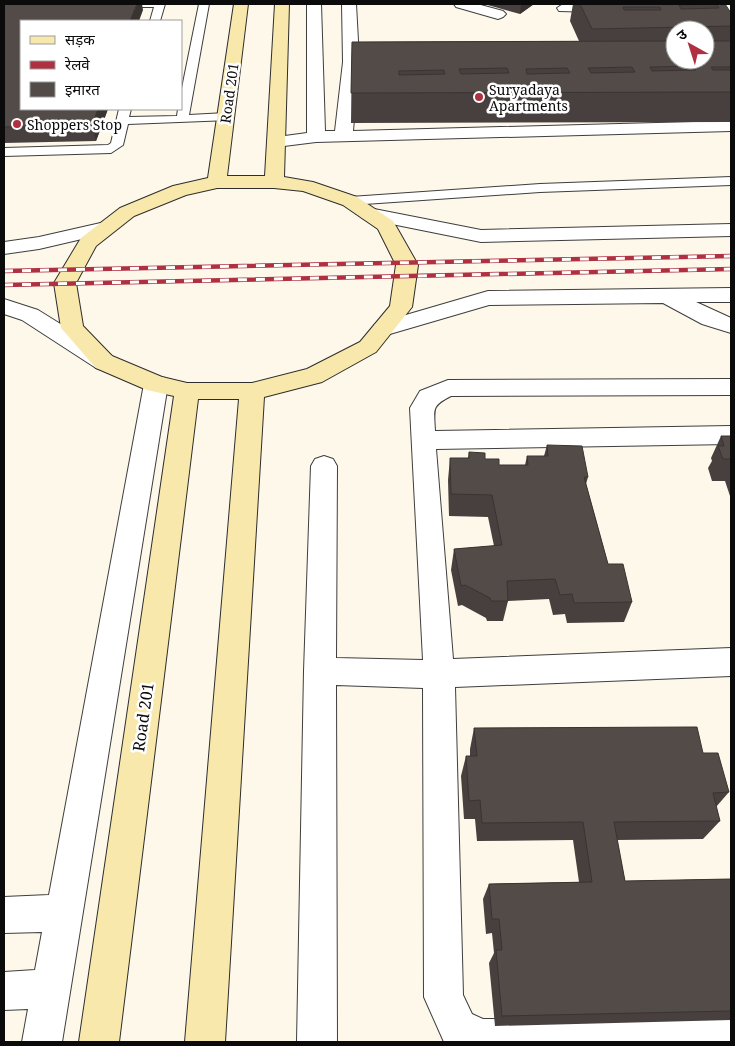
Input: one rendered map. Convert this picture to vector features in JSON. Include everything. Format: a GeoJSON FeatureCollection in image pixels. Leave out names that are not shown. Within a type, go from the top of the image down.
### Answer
{"type":"FeatureCollection","features":[{"type":"Feature","properties":{"kind":"main road","name":"Road 201"},"geometry":{"type":"LineString","coordinates":[[217,182],[241,4]]}},
{"type":"Feature","properties":{"kind":"main road"},"geometry":{"type":"LineString","coordinates":[[274,182],[282,4]]}},
{"type":"Feature","properties":{"kind":"main road"},"geometry":{"type":"LineString","coordinates":[[217,182],[274,182],[306,186],[350,201],[386,225],[408,265],[401,307],[368,347],[314,376],[252,391],[187,391],[156,384],[104,362],[72,328],[65,283],[88,242],[127,212],[180,190],[217,182]]}},
{"type":"Feature","properties":{"kind":"main road","name":"Road 201"},"geometry":{"type":"LineString","coordinates":[[99,1042],[187,391]]}},
{"type":"Feature","properties":{"kind":"main road"},"geometry":{"type":"LineString","coordinates":[[205,1042],[252,391]]}},
{"type":"Feature","properties":{"kind":"street"},"geometry":{"type":"LineString","coordinates":[[314,4],[316,137]]}},
{"type":"Feature","properties":{"kind":"street"},"geometry":{"type":"LineString","coordinates":[[343,137],[350,62],[349,4]]}},
{"type":"Feature","properties":{"kind":"street"},"geometry":{"type":"LineString","coordinates":[[461,4],[498,14]]}},
{"type":"Feature","properties":{"kind":"street"},"geometry":{"type":"LineString","coordinates":[[564,8],[601,6]]}},
{"type":"Feature","properties":{"kind":"street"},"geometry":{"type":"LineString","coordinates":[[350,62],[369,68],[404,67]]}},
{"type":"Feature","properties":{"kind":"street"},"geometry":{"type":"LineString","coordinates":[[276,142],[316,137],[731,126]]}},
{"type":"Feature","properties":{"kind":"street"},"geometry":{"type":"LineString","coordinates":[[368,214],[481,236],[731,230]]}},
{"type":"Feature","properties":{"kind":"street"},"geometry":{"type":"LineString","coordinates":[[4,248],[39,243],[105,228]]}},
{"type":"Feature","properties":{"kind":"street"},"geometry":{"type":"LineString","coordinates":[[383,329],[488,298],[731,295]]}},
{"type":"Feature","properties":{"kind":"street"},"geometry":{"type":"LineString","coordinates":[[667,296],[710,319],[731,326]]}},
{"type":"Feature","properties":{"kind":"street"},"geometry":{"type":"LineString","coordinates":[[4,306],[30,315],[104,362]]}},
{"type":"Feature","properties":{"kind":"street"},"geometry":{"type":"LineString","coordinates":[[42,1042],[156,384]]}},
{"type":"Feature","properties":{"kind":"street"},"geometry":{"type":"LineString","coordinates":[[731,387],[448,388],[429,396],[422,408],[439,674],[444,997],[458,1028],[481,1039],[623,1039],[731,1034]]}},
{"type":"Feature","properties":{"kind":"street"},"geometry":{"type":"LineString","coordinates":[[423,440],[731,436]]}},
{"type":"Feature","properties":{"kind":"street"},"geometry":{"type":"LineString","coordinates":[[317,1042],[320,671],[324,466]]}},
{"type":"Feature","properties":{"kind":"street"},"geometry":{"type":"LineString","coordinates":[[320,671],[439,674],[731,662]]}},
{"type":"Feature","properties":{"kind":"street"},"geometry":{"type":"LineString","coordinates":[[4,914],[64,913]]}},
{"type":"Feature","properties":{"kind":"street"},"geometry":{"type":"LineString","coordinates":[[4,991],[52,989]]}},
{"type":"Feature","properties":{"kind":"lane"},"geometry":{"type":"LineString","coordinates":[[111,4],[160,4],[155,20]]}},
{"type":"Feature","properties":{"kind":"lane"},"geometry":{"type":"LineString","coordinates":[[182,119],[204,4]]}},
{"type":"Feature","properties":{"kind":"lane"},"geometry":{"type":"LineString","coordinates":[[4,152],[111,149],[117,145],[124,110]]}},
{"type":"Feature","properties":{"kind":"lane"},"geometry":{"type":"LineString","coordinates":[[121,122],[226,117]]}},
{"type":"Feature","properties":{"kind":"lane"},"geometry":{"type":"LineString","coordinates":[[350,201],[445,192],[598,184],[731,181]]}},
{"type":"Feature","properties":{"kind":"building"},"geometry":{"type":"Polygon","coordinates":[[[4,4],[137,4],[130,20],[20,20],[20,110],[98,110],[92,126],[4,127],[4,4]]]}},
{"type":"Feature","properties":{"kind":"building"},"geometry":{"type":"Polygon","coordinates":[[[580,4],[716,4],[725,4],[731,13],[731,26],[715,26],[715,20],[665,20],[665,27],[592,29],[580,4]],[[716,4],[679,5],[681,9],[719,8],[716,4]],[[623,7],[624,10],[661,10],[660,7],[623,7]]]}},
{"type":"Feature","properties":{"kind":"building"},"geometry":{"type":"Polygon","coordinates":[[[665,41],[665,67],[650,67],[652,71],[731,70],[731,92],[351,93],[352,42],[665,41]],[[632,67],[588,68],[591,73],[635,72],[632,67]],[[507,68],[459,69],[461,74],[509,73],[507,68]],[[567,68],[526,69],[527,74],[570,73],[567,68]],[[444,70],[399,71],[399,75],[445,74],[444,70]]]}},
{"type":"Feature","properties":{"kind":"building"},"geometry":{"type":"Polygon","coordinates":[[[715,41],[731,41],[731,67],[715,67],[715,41]]]}},
{"type":"Feature","properties":{"kind":"building"},"geometry":{"type":"Polygon","coordinates":[[[721,436],[731,436],[731,459],[723,459],[718,446],[724,446],[721,436]]]}},
{"type":"Feature","properties":{"kind":"building"},"geometry":{"type":"Polygon","coordinates":[[[547,445],[582,446],[588,477],[584,477],[608,564],[623,564],[632,602],[574,603],[572,594],[560,595],[555,579],[507,581],[508,601],[491,601],[490,598],[465,585],[461,586],[454,549],[502,545],[492,495],[451,494],[450,458],[469,458],[469,452],[485,453],[485,459],[499,459],[499,465],[528,465],[527,456],[548,456],[547,445]]]}},
{"type":"Feature","properties":{"kind":"building"},"geometry":{"type":"Polygon","coordinates":[[[697,727],[703,753],[718,753],[729,792],[713,793],[720,821],[614,822],[625,881],[731,879],[731,1011],[502,1016],[496,950],[502,950],[499,919],[492,919],[489,884],[592,882],[583,822],[482,823],[480,800],[469,801],[466,756],[477,756],[474,728],[697,727]]]}},
{"type":"Feature","properties":{"kind":"railway"},"geometry":{"type":"LineString","coordinates":[[4,271],[731,256]]}},
{"type":"Feature","properties":{"kind":"railway"},"geometry":{"type":"LineString","coordinates":[[4,285],[731,269]]}},
{"type":"Feature","properties":{"kind":"place","name":"Suryadaya Apartments"},"geometry":{"type":"Point","coordinates":[479,97]}},
{"type":"Feature","properties":{"kind":"place","name":"Shoppers Stop"},"geometry":{"type":"Point","coordinates":[17,124]}}]}
